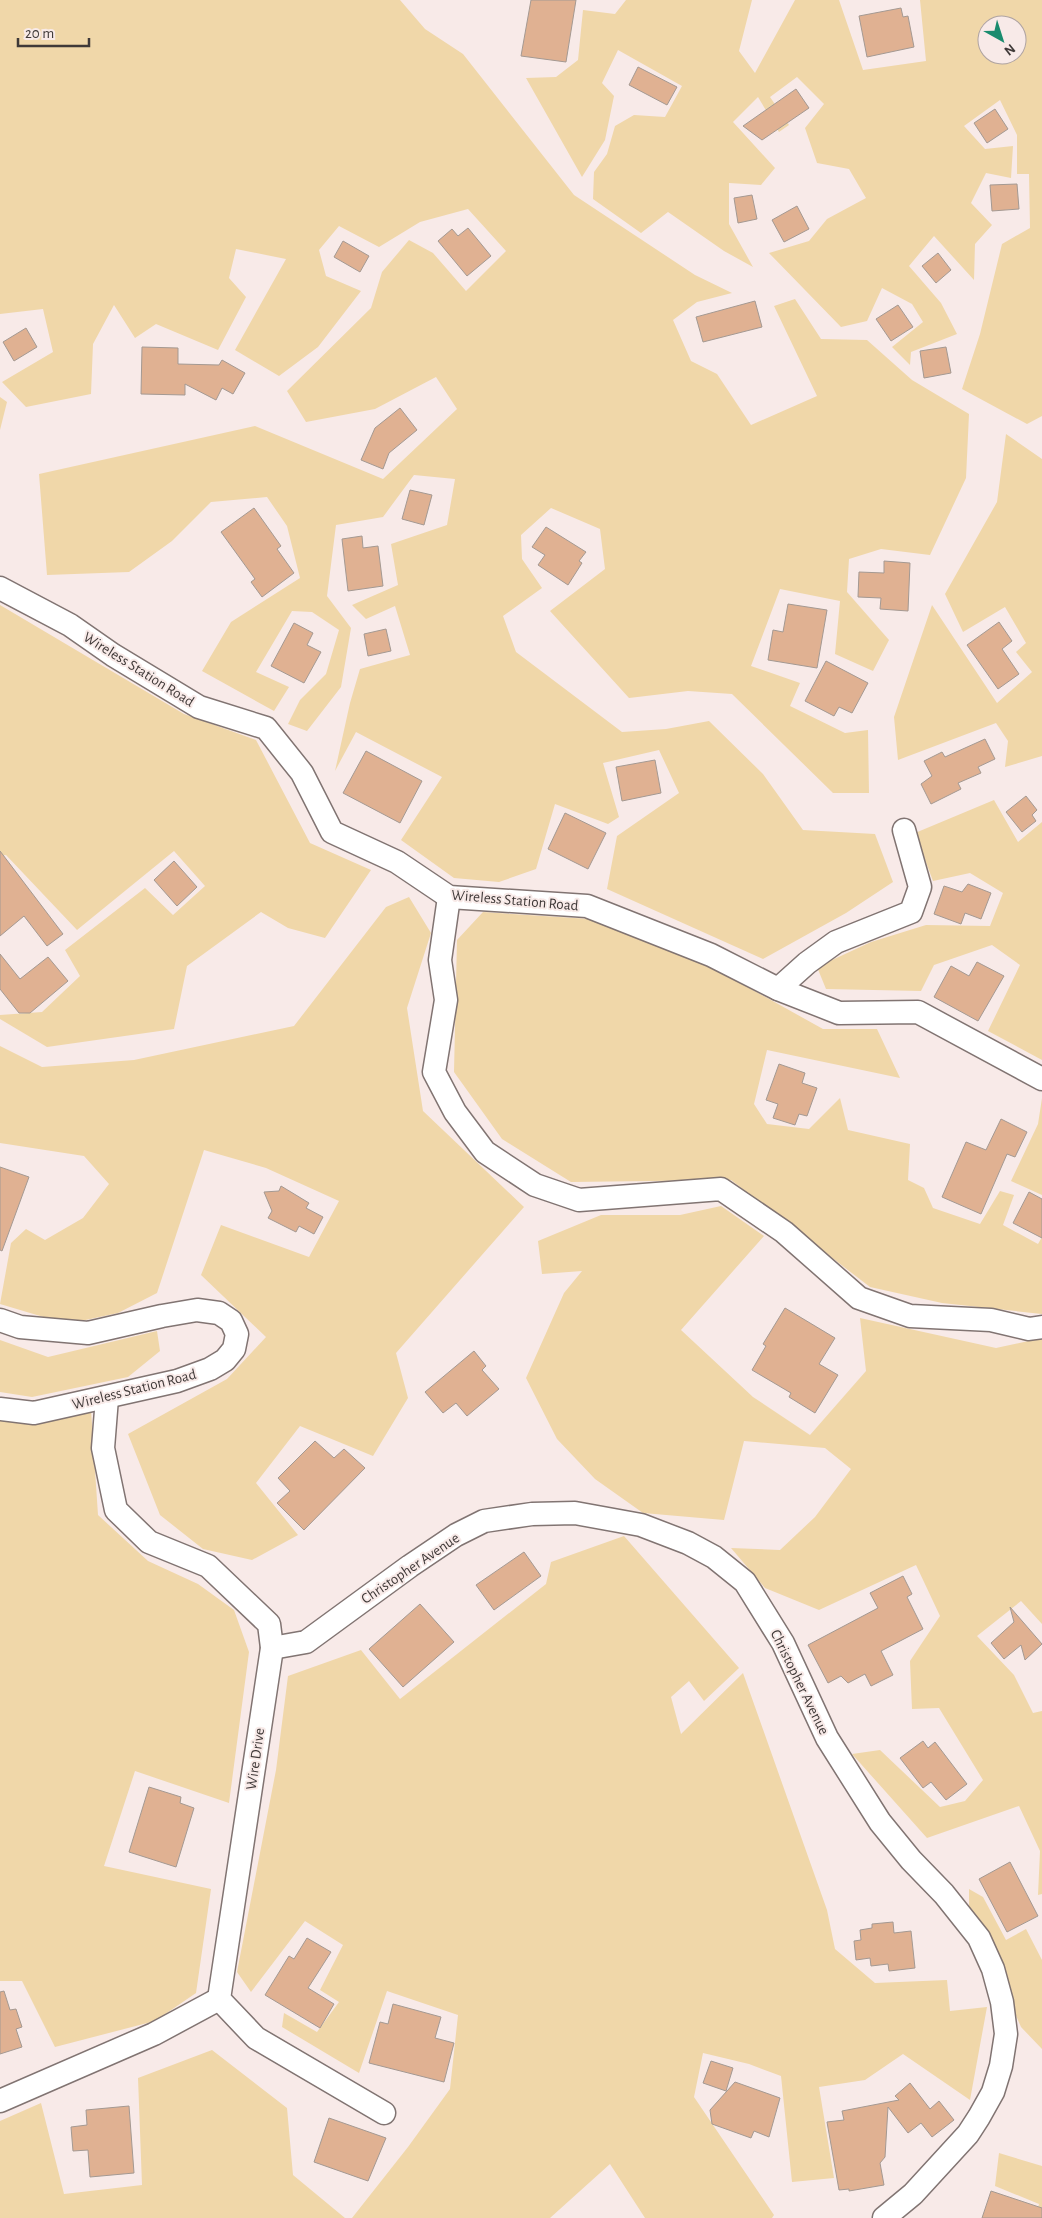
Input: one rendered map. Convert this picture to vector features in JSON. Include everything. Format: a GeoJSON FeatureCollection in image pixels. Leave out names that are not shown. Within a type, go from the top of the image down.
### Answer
{"type":"FeatureCollection","features":[{"type":"Feature","properties":{"kind":"street","name":"Wireless Station Road"},"geometry":{"type":"LineString","coordinates":[[0,588],[70,625],[113,655],[199,707],[266,728],[302,773],[332,832],[397,862],[450,897],[587,906],[711,955],[778,988],[839,1012],[918,1012],[1042,1079]]}},
{"type":"Feature","properties":{"kind":"street"},"geometry":{"type":"LineString","coordinates":[[778,988],[807,963],[836,942],[911,912],[920,887],[904,830]]}},
{"type":"Feature","properties":{"kind":"street"},"geometry":{"type":"LineString","coordinates":[[450,897],[440,960],[446,1000],[434,1072],[455,1112],[485,1152],[535,1185],[579,1200],[721,1189],[784,1232],[859,1298],[910,1316],[991,1320],[1029,1329],[1042,1326]]}},
{"type":"Feature","properties":{"kind":"street","name":"Wireless Station Road"},"geometry":{"type":"LineString","coordinates":[[0,1320],[20,1327],[88,1333],[197,1310],[219,1313],[231,1321],[238,1334],[234,1348],[225,1360],[177,1381],[34,1413],[0,1409]]}},
{"type":"Feature","properties":{"kind":"street","name":"Wire Drive"},"geometry":{"type":"LineString","coordinates":[[107,1398],[103,1448],[116,1510],[149,1542],[208,1566],[269,1624],[272,1648],[219,1999]]}},
{"type":"Feature","properties":{"kind":"street","name":"Christopher Avenue"},"geometry":{"type":"LineString","coordinates":[[272,1648],[306,1642],[410,1566],[463,1532],[484,1521],[532,1514],[575,1513],[642,1525],[688,1543],[706,1553],[745,1582],[783,1643],[827,1738],[880,1822],[980,1938],[1002,2002],[1006,2034],[1001,2066],[993,2092],[980,2117],[968,2134],[920,2187],[884,2218]]}},
{"type":"Feature","properties":{"kind":"street"},"geometry":{"type":"LineString","coordinates":[[0,2101],[154,2034],[219,1999],[256,2038],[384,2113]]}},
{"type":"Feature","properties":{"kind":"shaded area"},"geometry":{"type":"Polygon","coordinates":[[[0,0],[400,0],[425,29],[463,54],[574,195],[695,275],[732,293],[697,302],[673,320],[691,361],[717,374],[751,425],[817,396],[774,306],[795,299],[821,339],[867,340],[912,380],[969,414],[966,478],[930,555],[881,549],[849,559],[847,592],[889,640],[873,671],[835,654],[840,601],[780,589],[751,666],[800,683],[790,706],[845,733],[868,730],[869,793],[833,793],[732,694],[688,691],[629,698],[550,611],[605,569],[600,529],[551,508],[521,535],[522,559],[542,588],[503,616],[516,652],[622,732],[666,729],[709,721],[763,774],[803,830],[875,834],[893,882],[846,913],[763,959],[607,889],[617,836],[679,793],[659,750],[603,763],[619,817],[608,824],[555,804],[536,869],[499,882],[454,878],[401,840],[442,777],[356,732],[335,771],[350,703],[360,669],[410,655],[395,606],[366,619],[352,605],[398,585],[391,544],[447,525],[455,479],[414,475],[383,517],[336,525],[327,596],[351,628],[341,687],[307,731],[288,724],[300,700],[326,674],[339,630],[312,612],[292,611],[256,672],[289,687],[274,711],[202,671],[231,622],[300,578],[287,526],[267,497],[211,502],[172,541],[129,572],[47,575],[39,474],[255,426],[383,479],[457,409],[436,377],[375,409],[306,422],[287,391],[371,308],[382,272],[409,240],[433,253],[466,291],[506,251],[468,209],[420,222],[379,247],[339,226],[319,250],[326,276],[361,291],[318,347],[279,376],[235,350],[286,259],[236,249],[229,278],[246,297],[218,350],[156,324],[135,338],[114,305],[93,344],[91,394],[26,407],[2,382],[53,352],[43,309],[0,314],[0,0]]]}},
{"type":"Feature","properties":{"kind":"shaded area"},"geometry":{"type":"Polygon","coordinates":[[[626,0],[752,0],[739,51],[755,73],[795,0],[839,0],[863,70],[926,61],[920,0],[1042,0],[1042,416],[1027,424],[962,389],[980,334],[1002,244],[1030,228],[1029,174],[1017,174],[1017,135],[1000,100],[964,126],[985,149],[1013,146],[1011,178],[986,173],[971,203],[992,225],[975,244],[974,280],[934,236],[909,266],[941,303],[957,334],[911,352],[910,365],[892,347],[923,322],[912,304],[882,288],[867,321],[841,327],[769,253],[809,241],[827,219],[866,198],[849,169],[817,163],[805,128],[824,104],[797,77],[770,97],[789,125],[779,132],[758,97],[733,122],[775,168],[761,185],[729,183],[729,224],[753,267],[724,251],[668,212],[641,233],[593,199],[594,172],[607,154],[615,126],[634,115],[665,117],[682,86],[618,50],[602,83],[614,96],[605,140],[582,177],[526,78],[556,77],[578,60],[583,10],[615,14],[626,0]]]}},
{"type":"Feature","properties":{"kind":"shaded area"},"geometry":{"type":"Polygon","coordinates":[[[0,397],[7,402],[0,430],[0,397]]]}},
{"type":"Feature","properties":{"kind":"shaded area"},"geometry":{"type":"Polygon","coordinates":[[[1006,434],[1042,459],[1042,756],[1005,767],[1008,741],[996,723],[898,760],[894,717],[932,605],[997,703],[1032,672],[1016,652],[1026,643],[1005,607],[963,632],[945,594],[997,502],[1006,434]]]}},
{"type":"Feature","properties":{"kind":"shaded area"},"geometry":{"type":"Polygon","coordinates":[[[0,605],[184,714],[256,740],[310,843],[371,870],[325,938],[288,928],[261,912],[187,966],[174,1029],[47,1047],[0,1019],[0,1015],[42,1012],[80,976],[65,950],[145,888],[173,915],[205,886],[174,851],[77,930],[6,855],[0,856],[0,605]]]}},
{"type":"Feature","properties":{"kind":"shaded area"},"geometry":{"type":"Polygon","coordinates":[[[994,800],[1018,842],[1042,822],[1042,1060],[988,1031],[1020,965],[992,945],[934,965],[921,991],[826,989],[817,967],[871,942],[926,925],[990,926],[1003,893],[970,873],[933,881],[915,833],[994,800]]]}},
{"type":"Feature","properties":{"kind":"shaded area"},"geometry":{"type":"Polygon","coordinates":[[[409,897],[431,933],[407,1008],[423,1111],[524,1207],[396,1353],[408,1398],[373,1456],[300,1426],[256,1483],[298,1535],[252,1560],[203,1549],[160,1515],[128,1434],[227,1379],[266,1337],[201,1275],[221,1225],[309,1257],[339,1201],[266,1168],[204,1150],[157,1293],[118,1313],[67,1324],[0,1304],[11,1243],[26,1229],[45,1240],[83,1218],[109,1184],[84,1156],[0,1143],[0,1046],[42,1067],[134,1060],[294,1026],[386,907],[409,897]]]}},
{"type":"Feature","properties":{"kind":"shaded area"},"geometry":{"type":"Polygon","coordinates":[[[483,912],[590,919],[706,964],[823,1029],[877,1029],[900,1078],[767,1050],[754,1104],[767,1124],[809,1129],[840,1098],[848,1130],[910,1144],[908,1180],[924,1188],[933,1208],[980,1224],[1000,1191],[1014,1195],[1003,1225],[1038,1244],[1042,1237],[1042,1314],[942,1303],[870,1287],[731,1180],[571,1182],[502,1139],[454,1072],[457,940],[483,912]]]}},
{"type":"Feature","properties":{"kind":"shaded area"},"geometry":{"type":"Polygon","coordinates":[[[1042,1098],[1042,1195],[1011,1181],[1038,1124],[1042,1098]]]}},
{"type":"Feature","properties":{"kind":"shaded area"},"geometry":{"type":"Polygon","coordinates":[[[721,1206],[764,1236],[681,1330],[753,1397],[810,1435],[866,1371],[860,1318],[996,1348],[1042,1338],[1042,1624],[1021,1601],[977,1636],[1014,1675],[1033,1713],[1042,1711],[1042,1894],[1038,1895],[1040,1851],[1019,1806],[927,1838],[852,1754],[880,1750],[940,1807],[965,1801],[983,1780],[939,1708],[912,1709],[910,1661],[940,1616],[916,1565],[819,1610],[765,1588],[731,1548],[780,1550],[815,1517],[851,1469],[825,1448],[744,1441],[724,1520],[643,1513],[595,1479],[557,1439],[526,1378],[564,1293],[582,1271],[542,1274],[538,1241],[601,1215],[680,1215],[721,1206]]]}},
{"type":"Feature","properties":{"kind":"shaded area"},"geometry":{"type":"Polygon","coordinates":[[[157,1331],[160,1351],[128,1377],[32,1397],[0,1392],[0,1340],[48,1357],[157,1331]]]}},
{"type":"Feature","properties":{"kind":"shaded area"},"geometry":{"type":"Polygon","coordinates":[[[91,1410],[98,1515],[148,1561],[198,1584],[234,1610],[249,1652],[229,1803],[135,1771],[104,1866],[211,1889],[196,1993],[155,2021],[55,2047],[22,1981],[0,1981],[0,1419],[91,1410]]]}},
{"type":"Feature","properties":{"kind":"shaded area"},"geometry":{"type":"Polygon","coordinates":[[[624,1536],[739,1668],[704,1701],[689,1681],[671,1697],[681,1734],[743,1673],[827,1910],[835,1949],[875,1983],[947,1980],[950,2011],[987,2007],[970,2100],[903,2054],[865,2080],[819,2087],[834,2178],[792,2182],[781,2076],[749,2064],[703,2053],[694,2097],[774,2215],[772,2218],[645,2218],[610,2164],[550,2218],[352,2218],[408,2147],[450,2089],[458,2015],[387,1991],[359,2073],[282,2027],[284,2013],[317,2032],[339,2002],[320,1990],[343,1945],[305,1921],[251,1992],[237,1972],[276,1770],[288,1676],[361,1650],[400,1699],[546,1584],[551,1562],[624,1536]]]}},
{"type":"Feature","properties":{"kind":"shaded area"},"geometry":{"type":"Polygon","coordinates":[[[969,1889],[983,1897],[1006,1940],[1026,1929],[1042,1960],[1042,2049],[1021,2027],[969,1908],[969,1889]]]}},
{"type":"Feature","properties":{"kind":"shaded area"},"geometry":{"type":"Polygon","coordinates":[[[212,2050],[287,2108],[293,2175],[345,2218],[0,2218],[0,2121],[41,2103],[64,2194],[142,2185],[138,2078],[212,2050]]]}},
{"type":"Feature","properties":{"kind":"shaded area"},"geometry":{"type":"Polygon","coordinates":[[[999,2153],[1042,2166],[1042,2218],[1035,2218],[1039,2204],[995,2186],[999,2153]]]}},
{"type":"Feature","properties":{"kind":"building"},"geometry":{"type":"Polygon","coordinates":[[[531,0],[576,0],[566,62],[521,56],[531,0]]]}},
{"type":"Feature","properties":{"kind":"building"},"geometry":{"type":"Polygon","coordinates":[[[901,8],[903,17],[908,16],[914,47],[867,57],[859,16],[901,8]]]}},
{"type":"Feature","properties":{"kind":"building"},"geometry":{"type":"Polygon","coordinates":[[[638,67],[677,87],[667,105],[629,85],[638,67]]]}},
{"type":"Feature","properties":{"kind":"building"},"geometry":{"type":"Polygon","coordinates":[[[796,89],[809,108],[762,140],[743,126],[796,89]]]}},
{"type":"Feature","properties":{"kind":"building"},"geometry":{"type":"Polygon","coordinates":[[[995,109],[1008,129],[987,143],[974,123],[995,109]]]}},
{"type":"Feature","properties":{"kind":"building"},"geometry":{"type":"Polygon","coordinates":[[[1017,184],[1019,209],[992,211],[990,185],[1017,184]]]}},
{"type":"Feature","properties":{"kind":"building"},"geometry":{"type":"Polygon","coordinates":[[[752,195],[757,219],[738,223],[734,198],[752,195]]]}},
{"type":"Feature","properties":{"kind":"building"},"geometry":{"type":"Polygon","coordinates":[[[797,206],[809,229],[784,242],[772,220],[797,206]]]}},
{"type":"Feature","properties":{"kind":"building"},"geometry":{"type":"Polygon","coordinates":[[[468,228],[491,256],[467,276],[438,241],[452,229],[458,236],[468,228]]]}},
{"type":"Feature","properties":{"kind":"building"},"geometry":{"type":"Polygon","coordinates":[[[343,241],[369,256],[360,272],[334,257],[343,241]]]}},
{"type":"Feature","properties":{"kind":"building"},"geometry":{"type":"Polygon","coordinates":[[[938,253],[951,270],[936,283],[922,266],[938,253]]]}},
{"type":"Feature","properties":{"kind":"building"},"geometry":{"type":"Polygon","coordinates":[[[755,301],[762,327],[703,342],[696,317],[755,301]]]}},
{"type":"Feature","properties":{"kind":"building"},"geometry":{"type":"Polygon","coordinates":[[[898,305],[913,327],[891,341],[876,319],[898,305]]]}},
{"type":"Feature","properties":{"kind":"building"},"geometry":{"type":"Polygon","coordinates":[[[26,328],[37,347],[14,361],[3,342],[26,328]]]}},
{"type":"Feature","properties":{"kind":"building"},"geometry":{"type":"Polygon","coordinates":[[[142,347],[178,348],[178,364],[219,365],[222,360],[245,373],[233,394],[222,388],[216,400],[185,384],[185,395],[141,394],[142,347]]]}},
{"type":"Feature","properties":{"kind":"building"},"geometry":{"type":"Polygon","coordinates":[[[946,347],[951,373],[924,378],[920,351],[946,347]]]}},
{"type":"Feature","properties":{"kind":"building"},"geometry":{"type":"Polygon","coordinates":[[[400,408],[417,430],[389,453],[383,469],[361,460],[375,428],[400,408]]]}},
{"type":"Feature","properties":{"kind":"building"},"geometry":{"type":"Polygon","coordinates":[[[410,490],[432,495],[424,525],[402,519],[410,490]]]}},
{"type":"Feature","properties":{"kind":"building"},"geometry":{"type":"Polygon","coordinates":[[[254,508],[281,546],[277,549],[294,573],[262,597],[251,582],[255,579],[221,532],[254,508]]]}},
{"type":"Feature","properties":{"kind":"building"},"geometry":{"type":"Polygon","coordinates":[[[546,527],[586,552],[579,561],[582,563],[568,585],[538,565],[545,555],[532,547],[546,527]]]}},
{"type":"Feature","properties":{"kind":"building"},"geometry":{"type":"Polygon","coordinates":[[[362,536],[363,548],[378,546],[383,586],[348,591],[342,539],[362,536]]]}},
{"type":"Feature","properties":{"kind":"building"},"geometry":{"type":"Polygon","coordinates":[[[884,561],[910,563],[908,611],[880,609],[881,598],[858,597],[859,572],[884,573],[884,561]]]}},
{"type":"Feature","properties":{"kind":"building"},"geometry":{"type":"Polygon","coordinates":[[[788,604],[827,610],[817,668],[768,660],[773,630],[783,632],[788,604]]]}},
{"type":"Feature","properties":{"kind":"building"},"geometry":{"type":"Polygon","coordinates":[[[999,622],[1012,641],[1002,649],[1019,674],[998,689],[967,645],[999,622]]]}},
{"type":"Feature","properties":{"kind":"building"},"geometry":{"type":"Polygon","coordinates":[[[294,623],[313,633],[307,645],[321,652],[304,683],[271,666],[294,623]]]}},
{"type":"Feature","properties":{"kind":"building"},"geometry":{"type":"Polygon","coordinates":[[[386,629],[391,651],[368,656],[364,634],[386,629]]]}},
{"type":"Feature","properties":{"kind":"building"},"geometry":{"type":"Polygon","coordinates":[[[826,661],[868,683],[852,713],[839,707],[834,716],[805,701],[826,661]]]}},
{"type":"Feature","properties":{"kind":"building"},"geometry":{"type":"Polygon","coordinates":[[[985,739],[995,759],[978,767],[981,773],[958,783],[961,789],[931,804],[921,784],[932,776],[924,761],[942,752],[945,757],[985,739]]]}},
{"type":"Feature","properties":{"kind":"building"},"geometry":{"type":"Polygon","coordinates":[[[366,751],[422,781],[400,823],[343,793],[366,751]]]}},
{"type":"Feature","properties":{"kind":"building"},"geometry":{"type":"Polygon","coordinates":[[[655,760],[661,793],[622,801],[616,767],[655,760]]]}},
{"type":"Feature","properties":{"kind":"building"},"geometry":{"type":"Polygon","coordinates":[[[1026,796],[1037,810],[1032,815],[1036,821],[1022,832],[1006,812],[1026,796]]]}},
{"type":"Feature","properties":{"kind":"building"},"geometry":{"type":"Polygon","coordinates":[[[565,813],[606,833],[588,869],[548,849],[565,813]]]}},
{"type":"Feature","properties":{"kind":"building"},"geometry":{"type":"Polygon","coordinates":[[[0,851],[63,934],[47,946],[24,916],[0,936],[0,851]]]}},
{"type":"Feature","properties":{"kind":"building"},"geometry":{"type":"Polygon","coordinates":[[[174,861],[197,887],[177,906],[154,880],[174,861]]]}},
{"type":"Feature","properties":{"kind":"building"},"geometry":{"type":"Polygon","coordinates":[[[968,884],[991,893],[981,919],[965,913],[961,924],[934,914],[944,886],[962,892],[968,884]]]}},
{"type":"Feature","properties":{"kind":"building"},"geometry":{"type":"Polygon","coordinates":[[[0,954],[20,979],[48,957],[68,981],[30,1013],[19,1013],[0,989],[0,954]]]}},
{"type":"Feature","properties":{"kind":"building"},"geometry":{"type":"Polygon","coordinates":[[[977,962],[1004,976],[978,1021],[934,997],[951,966],[969,976],[977,962]]]}},
{"type":"Feature","properties":{"kind":"building"},"geometry":{"type":"Polygon","coordinates":[[[779,1064],[805,1073],[802,1083],[817,1088],[807,1116],[799,1114],[795,1125],[773,1118],[778,1104],[766,1100],[779,1064]]]}},
{"type":"Feature","properties":{"kind":"building"},"geometry":{"type":"Polygon","coordinates":[[[1001,1119],[1027,1132],[1015,1157],[1007,1154],[981,1214],[942,1197],[966,1142],[986,1150],[1001,1119]]]}},
{"type":"Feature","properties":{"kind":"building"},"geometry":{"type":"Polygon","coordinates":[[[0,1167],[29,1177],[2,1251],[0,1250],[0,1167]]]}},
{"type":"Feature","properties":{"kind":"building"},"geometry":{"type":"Polygon","coordinates":[[[281,1186],[309,1203],[306,1208],[323,1217],[314,1234],[299,1226],[296,1232],[268,1218],[272,1211],[264,1192],[279,1191],[281,1186]]]}},
{"type":"Feature","properties":{"kind":"building"},"geometry":{"type":"Polygon","coordinates":[[[1029,1192],[1042,1199],[1042,1238],[1013,1223],[1029,1192]]]}},
{"type":"Feature","properties":{"kind":"building"},"geometry":{"type":"Polygon","coordinates":[[[785,1308],[835,1338],[819,1364],[838,1375],[815,1413],[789,1397],[791,1393],[752,1370],[766,1346],[763,1344],[785,1308]]]}},
{"type":"Feature","properties":{"kind":"building"},"geometry":{"type":"Polygon","coordinates":[[[474,1351],[486,1366],[482,1370],[499,1389],[467,1416],[456,1403],[443,1413],[425,1392],[474,1351]]]}},
{"type":"Feature","properties":{"kind":"building"},"geometry":{"type":"Polygon","coordinates":[[[315,1441],[334,1458],[344,1449],[365,1468],[304,1530],[277,1503],[290,1491],[278,1478],[315,1441]]]}},
{"type":"Feature","properties":{"kind":"building"},"geometry":{"type":"Polygon","coordinates":[[[524,1552],[541,1576],[494,1610],[476,1585],[524,1552]]]}},
{"type":"Feature","properties":{"kind":"building"},"geometry":{"type":"Polygon","coordinates":[[[903,1576],[912,1594],[907,1597],[923,1629],[881,1651],[893,1675],[871,1686],[865,1674],[848,1683],[841,1676],[828,1683],[808,1645],[878,1608],[870,1593],[903,1576]]]}},
{"type":"Feature","properties":{"kind":"building"},"geometry":{"type":"Polygon","coordinates":[[[420,1604],[454,1642],[403,1687],[369,1649],[420,1604]]]}},
{"type":"Feature","properties":{"kind":"building"},"geometry":{"type":"Polygon","coordinates":[[[1010,1607],[1042,1644],[1025,1660],[1021,1645],[1004,1659],[991,1643],[1014,1622],[1010,1607]]]}},
{"type":"Feature","properties":{"kind":"building"},"geometry":{"type":"Polygon","coordinates":[[[923,1741],[928,1748],[935,1742],[967,1784],[946,1800],[931,1782],[923,1788],[900,1758],[923,1741]]]}},
{"type":"Feature","properties":{"kind":"building"},"geometry":{"type":"Polygon","coordinates":[[[149,1787],[181,1797],[180,1803],[194,1808],[176,1867],[129,1852],[149,1787]]]}},
{"type":"Feature","properties":{"kind":"building"},"geometry":{"type":"Polygon","coordinates":[[[1010,1862],[1038,1916],[1007,1932],[979,1879],[1010,1862]]]}},
{"type":"Feature","properties":{"kind":"building"},"geometry":{"type":"Polygon","coordinates":[[[893,1922],[894,1933],[911,1931],[915,1968],[889,1971],[888,1964],[871,1966],[870,1958],[856,1960],[854,1941],[861,1940],[860,1930],[872,1928],[872,1924],[893,1922]]]}},
{"type":"Feature","properties":{"kind":"building"},"geometry":{"type":"Polygon","coordinates":[[[307,1938],[331,1952],[308,1988],[334,2004],[320,2028],[265,1995],[289,1956],[294,1959],[307,1938]]]}},
{"type":"Feature","properties":{"kind":"building"},"geometry":{"type":"Polygon","coordinates":[[[4,1991],[10,2010],[16,2009],[22,2027],[16,2029],[22,2047],[0,2054],[0,1992],[4,1991]]]}},
{"type":"Feature","properties":{"kind":"building"},"geometry":{"type":"Polygon","coordinates":[[[393,2004],[441,2017],[435,2038],[454,2043],[444,2082],[369,2063],[380,2022],[388,2024],[393,2004]]]}},
{"type":"Feature","properties":{"kind":"building"},"geometry":{"type":"Polygon","coordinates":[[[711,2061],[733,2068],[726,2091],[703,2083],[711,2061]]]}},
{"type":"Feature","properties":{"kind":"building"},"geometry":{"type":"Polygon","coordinates":[[[735,2082],[780,2098],[769,2137],[754,2131],[751,2138],[712,2124],[710,2110],[735,2082]]]}},
{"type":"Feature","properties":{"kind":"building"},"geometry":{"type":"Polygon","coordinates":[[[910,2083],[930,2109],[939,2101],[954,2120],[932,2137],[921,2123],[908,2133],[888,2107],[885,2157],[880,2163],[884,2185],[849,2191],[849,2189],[839,2190],[827,2122],[844,2120],[842,2111],[899,2100],[895,2096],[910,2083]]]}},
{"type":"Feature","properties":{"kind":"building"},"geometry":{"type":"Polygon","coordinates":[[[129,2106],[134,2173],[90,2177],[88,2150],[73,2151],[71,2127],[87,2125],[86,2110],[129,2106]]]}},
{"type":"Feature","properties":{"kind":"building"},"geometry":{"type":"Polygon","coordinates":[[[329,2118],[386,2138],[368,2181],[314,2162],[329,2118]]]}},
{"type":"Feature","properties":{"kind":"building"},"geometry":{"type":"Polygon","coordinates":[[[991,2191],[1042,2208],[1042,2218],[982,2218],[991,2191]]]}}]}
